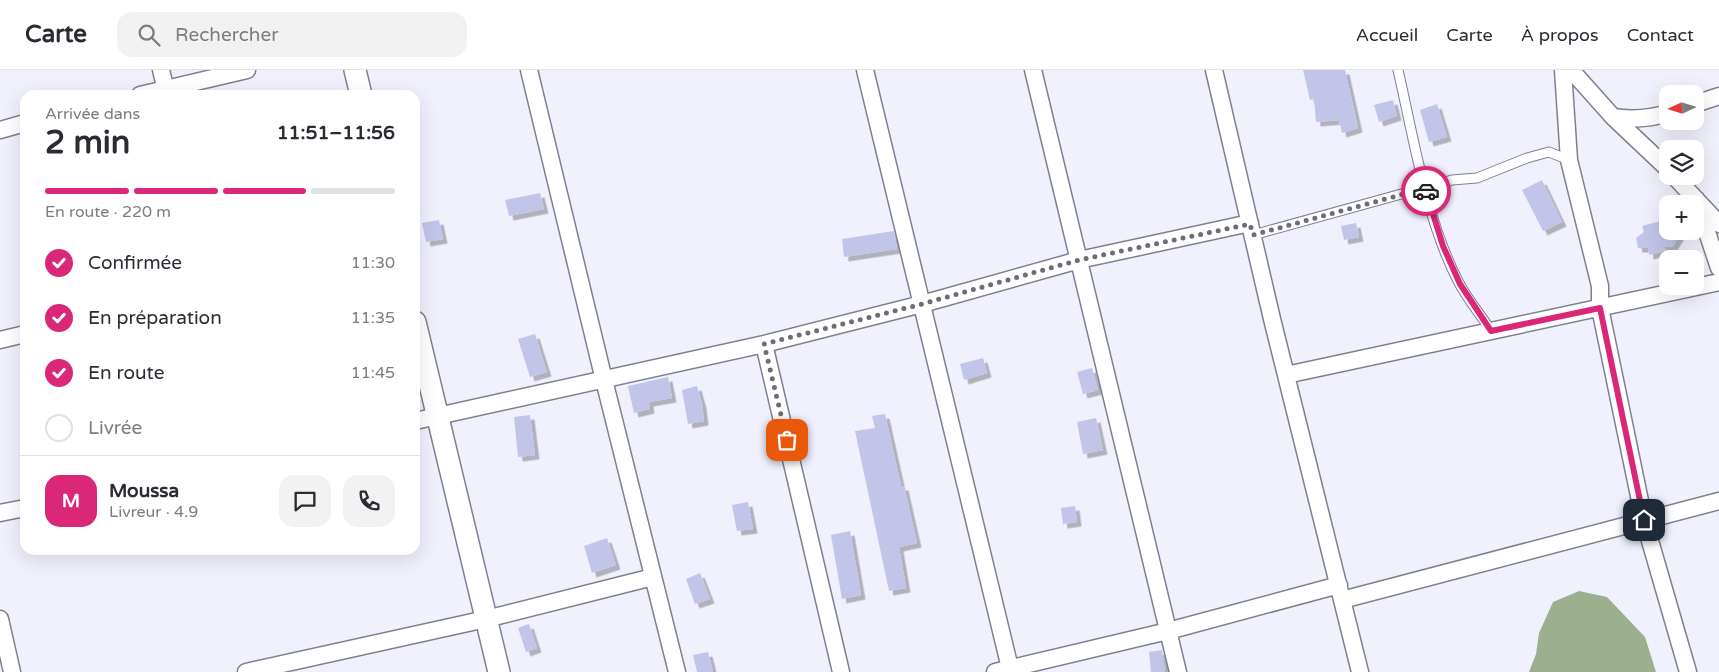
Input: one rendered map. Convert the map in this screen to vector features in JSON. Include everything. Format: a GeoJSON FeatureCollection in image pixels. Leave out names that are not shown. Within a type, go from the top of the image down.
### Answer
{"type":"FeatureCollection","features":[{"type":"Feature","properties":{"kind":"street"},"geometry":{"type":"LineString","coordinates":[[160,70],[165,90]]}},
{"type":"Feature","properties":{"kind":"street"},"geometry":{"type":"LineString","coordinates":[[173,90],[247,70]]}},
{"type":"Feature","properties":{"kind":"street"},"geometry":{"type":"LineString","coordinates":[[355,70],[360,90]]}},
{"type":"Feature","properties":{"kind":"street"},"geometry":{"type":"LineString","coordinates":[[529,70],[677,672]]}},
{"type":"Feature","properties":{"kind":"street"},"geometry":{"type":"LineString","coordinates":[[865,70],[922,304],[1002,670],[1341,592],[1719,501]]}},
{"type":"Feature","properties":{"kind":"street"},"geometry":{"type":"LineString","coordinates":[[1033,70],[1178,672]]}},
{"type":"Feature","properties":{"kind":"street"},"geometry":{"type":"LineString","coordinates":[[1214,70],[1286,375],[1360,672]]}},
{"type":"Feature","properties":{"kind":"street"},"geometry":{"type":"LineString","coordinates":[[1563,70],[1569,160],[1600,286],[1600,308],[1644,520],[1688,672]]}},
{"type":"Feature","properties":{"kind":"street"},"geometry":{"type":"LineString","coordinates":[[1571,70],[1613,117],[1659,160]]}},
{"type":"Feature","properties":{"kind":"street"},"geometry":{"type":"LineString","coordinates":[[1704,101],[1719,96]]}},
{"type":"Feature","properties":{"kind":"street"},"geometry":{"type":"LineString","coordinates":[[1613,117],[1633,120],[1659,116]]}},
{"type":"Feature","properties":{"kind":"street"},"geometry":{"type":"LineString","coordinates":[[0,130],[20,124]]}},
{"type":"Feature","properties":{"kind":"street"},"geometry":{"type":"LineString","coordinates":[[1683,185],[1692,195]]}},
{"type":"Feature","properties":{"kind":"street"},"geometry":{"type":"LineString","coordinates":[[1704,208],[1719,224]]}},
{"type":"Feature","properties":{"kind":"street"},"geometry":{"type":"LineString","coordinates":[[1704,223],[1719,268]]}},
{"type":"Feature","properties":{"kind":"street"},"geometry":{"type":"LineString","coordinates":[[420,419],[764,344],[922,304],[1079,260],[1251,229]]}},
{"type":"Feature","properties":{"kind":"street"},"geometry":{"type":"LineString","coordinates":[[1286,375],[1719,282]]}},
{"type":"Feature","properties":{"kind":"street"},"geometry":{"type":"LineString","coordinates":[[0,340],[20,335]]}},
{"type":"Feature","properties":{"kind":"street"},"geometry":{"type":"LineString","coordinates":[[420,342],[498,672]]}},
{"type":"Feature","properties":{"kind":"street"},"geometry":{"type":"LineString","coordinates":[[764,344],[841,672]]}},
{"type":"Feature","properties":{"kind":"street"},"geometry":{"type":"LineString","coordinates":[[0,513],[20,509]]}},
{"type":"Feature","properties":{"kind":"street"},"geometry":{"type":"LineString","coordinates":[[246,672],[486,619],[653,577]]}},
{"type":"Feature","properties":{"kind":"street"},"geometry":{"type":"LineString","coordinates":[[0,619],[12,672]]}},
{"type":"Feature","properties":{"kind":"lane"},"geometry":{"type":"LineString","coordinates":[[1398,70],[1426,188],[1443,246],[1460,284],[1491,331]]}},
{"type":"Feature","properties":{"kind":"lane"},"geometry":{"type":"LineString","coordinates":[[1251,229],[1426,188],[1452,180],[1477,178],[1527,158],[1549,152],[1569,160]]}},
{"type":"Feature","properties":{"kind":"shaded area"},"geometry":{"type":"Polygon","coordinates":[[[1579,591],[1607,597],[1645,637],[1656,672],[1529,672],[1536,654],[1539,633],[1553,602],[1579,591]]]}},
{"type":"Feature","properties":{"kind":"building"},"geometry":{"type":"Polygon","coordinates":[[[1303,70],[1345,70],[1358,128],[1342,133],[1339,120],[1316,122],[1314,99],[1310,100],[1303,70]]]}},
{"type":"Feature","properties":{"kind":"building"},"geometry":{"type":"Polygon","coordinates":[[[1393,100],[1397,116],[1379,122],[1374,105],[1393,100]]]}},
{"type":"Feature","properties":{"kind":"building"},"geometry":{"type":"Polygon","coordinates":[[[1437,104],[1447,137],[1429,142],[1420,110],[1437,104]]]}},
{"type":"Feature","properties":{"kind":"building"},"geometry":{"type":"Polygon","coordinates":[[[1542,180],[1562,222],[1543,231],[1522,190],[1542,180]]]}},
{"type":"Feature","properties":{"kind":"building"},"geometry":{"type":"Polygon","coordinates":[[[540,193],[544,209],[509,216],[505,200],[540,193]]]}},
{"type":"Feature","properties":{"kind":"building"},"geometry":{"type":"Polygon","coordinates":[[[439,220],[443,239],[426,242],[422,223],[439,220]]]}},
{"type":"Feature","properties":{"kind":"building"},"geometry":{"type":"Polygon","coordinates":[[[1659,221],[1659,240],[1677,240],[1673,246],[1664,247],[1666,250],[1659,250],[1659,253],[1649,255],[1648,248],[1638,248],[1636,238],[1644,232],[1642,226],[1659,221]]]}},
{"type":"Feature","properties":{"kind":"building"},"geometry":{"type":"Polygon","coordinates":[[[1356,223],[1359,237],[1344,240],[1341,226],[1356,223]]]}},
{"type":"Feature","properties":{"kind":"building"},"geometry":{"type":"Polygon","coordinates":[[[894,231],[897,249],[844,257],[842,239],[894,231]]]}},
{"type":"Feature","properties":{"kind":"building"},"geometry":{"type":"Polygon","coordinates":[[[535,334],[547,372],[530,377],[518,339],[535,334]]]}},
{"type":"Feature","properties":{"kind":"building"},"geometry":{"type":"Polygon","coordinates":[[[983,358],[987,373],[964,380],[960,364],[983,358]]]}},
{"type":"Feature","properties":{"kind":"building"},"geometry":{"type":"Polygon","coordinates":[[[1092,368],[1098,390],[1083,394],[1077,372],[1092,368]]]}},
{"type":"Feature","properties":{"kind":"building"},"geometry":{"type":"Polygon","coordinates":[[[668,377],[672,398],[649,402],[650,409],[634,413],[628,386],[668,377]]]}},
{"type":"Feature","properties":{"kind":"building"},"geometry":{"type":"Polygon","coordinates":[[[697,386],[704,421],[688,424],[682,390],[697,386]]]}},
{"type":"Feature","properties":{"kind":"building"},"geometry":{"type":"Polygon","coordinates":[[[885,414],[901,486],[904,486],[917,543],[899,547],[906,588],[889,591],[855,431],[875,428],[872,416],[885,414]]]}},
{"type":"Feature","properties":{"kind":"building"},"geometry":{"type":"Polygon","coordinates":[[[530,415],[535,455],[518,457],[514,417],[530,415]]]}},
{"type":"Feature","properties":{"kind":"building"},"geometry":{"type":"Polygon","coordinates":[[[1096,418],[1103,450],[1083,454],[1077,422],[1096,418]]]}},
{"type":"Feature","properties":{"kind":"building"},"geometry":{"type":"Polygon","coordinates":[[[748,502],[753,529],[737,531],[732,505],[748,502]]]}},
{"type":"Feature","properties":{"kind":"building"},"geometry":{"type":"Polygon","coordinates":[[[1075,506],[1077,522],[1063,524],[1061,508],[1075,506]]]}},
{"type":"Feature","properties":{"kind":"building"},"geometry":{"type":"Polygon","coordinates":[[[850,531],[861,595],[842,599],[831,535],[850,531]]]}},
{"type":"Feature","properties":{"kind":"building"},"geometry":{"type":"Polygon","coordinates":[[[607,538],[616,565],[592,573],[584,546],[607,538]]]}},
{"type":"Feature","properties":{"kind":"building"},"geometry":{"type":"Polygon","coordinates":[[[700,573],[710,599],[695,604],[686,579],[700,573]]]}},
{"type":"Feature","properties":{"kind":"building"},"geometry":{"type":"Polygon","coordinates":[[[529,624],[537,648],[526,652],[518,628],[529,624]]]}},
{"type":"Feature","properties":{"kind":"building"},"geometry":{"type":"Polygon","coordinates":[[[1162,650],[1165,672],[1151,672],[1149,652],[1162,650]]]}},
{"type":"Feature","properties":{"kind":"building"},"geometry":{"type":"Polygon","coordinates":[[[708,652],[713,672],[697,672],[693,655],[708,652]]]}},
{"type":"Feature","properties":{"kind":"way so far"},"geometry":{"type":"LineString","coordinates":[[787,440],[764,344],[922,304],[1079,260],[1250,224],[1253,235],[1426,188],[1426,191]]}},
{"type":"Feature","properties":{"kind":"route"},"geometry":{"type":"LineString","coordinates":[[1426,191],[1443,246],[1460,284],[1491,331],[1600,308],[1644,520]]}}]}
